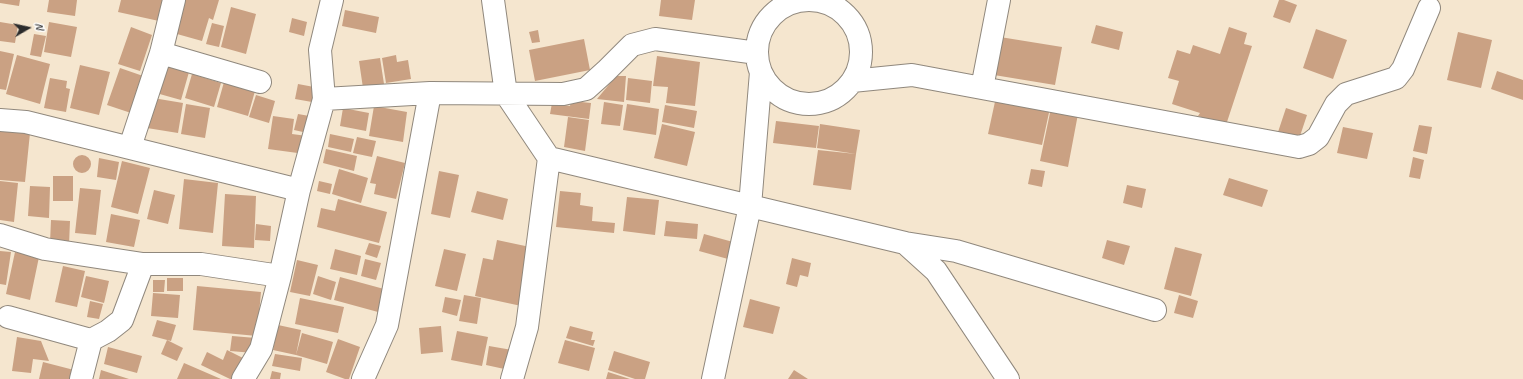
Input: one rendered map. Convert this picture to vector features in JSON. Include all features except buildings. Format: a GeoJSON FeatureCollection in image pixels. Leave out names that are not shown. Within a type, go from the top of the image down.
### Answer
{"type":"FeatureCollection","features":[{"type":"Feature","properties":{"kind":"street"},"geometry":{"type":"LineString","coordinates":[[130,147],[161,53],[174,0]]}},
{"type":"Feature","properties":{"kind":"street"},"geometry":{"type":"LineString","coordinates":[[260,379],[261,349],[280,276],[298,190],[324,99],[320,50],[332,0]]}},
{"type":"Feature","properties":{"kind":"street"},"geometry":{"type":"LineString","coordinates":[[493,0],[506,94],[549,158],[527,327],[512,379]]}},
{"type":"Feature","properties":{"kind":"street"},"geometry":{"type":"LineString","coordinates":[[324,99],[430,93],[563,94],[586,89],[632,45],[655,39],[716,48],[759,62],[770,88],[779,96],[790,102],[803,105],[815,104],[827,102],[838,96],[852,81],[860,65],[861,52],[855,28],[848,18],[838,9],[815,0],[802,0],[784,6],[742,41],[716,48]]}},
{"type":"Feature","properties":{"kind":"street"},"geometry":{"type":"LineString","coordinates":[[982,88],[999,0]]}},
{"type":"Feature","properties":{"kind":"street"},"geometry":{"type":"LineString","coordinates":[[852,81],[912,75],[1299,147],[1309,144],[1318,137],[1336,104],[1346,94],[1396,78],[1403,69],[1429,8]]}},
{"type":"Feature","properties":{"kind":"street"},"geometry":{"type":"LineString","coordinates":[[713,379],[750,206],[759,62],[758,40],[762,28],[769,18]]}},
{"type":"Feature","properties":{"kind":"street"},"geometry":{"type":"LineString","coordinates":[[161,53],[260,82]]}},
{"type":"Feature","properties":{"kind":"street"},"geometry":{"type":"LineString","coordinates":[[363,379],[387,325],[430,93]]}},
{"type":"Feature","properties":{"kind":"street"},"geometry":{"type":"LineString","coordinates":[[0,120],[26,122],[298,190]]}},
{"type":"Feature","properties":{"kind":"street"},"geometry":{"type":"LineString","coordinates":[[549,158],[905,243],[956,252],[1155,310]]}},
{"type":"Feature","properties":{"kind":"street"},"geometry":{"type":"LineString","coordinates":[[0,235],[45,249],[143,264],[200,264],[280,276]]}},
{"type":"Feature","properties":{"kind":"street"},"geometry":{"type":"LineString","coordinates":[[905,243],[936,271],[1008,379]]}},
{"type":"Feature","properties":{"kind":"street"},"geometry":{"type":"LineString","coordinates":[[8,317],[91,340],[108,331],[122,320],[143,264]]}},
{"type":"Feature","properties":{"kind":"street"},"geometry":{"type":"LineString","coordinates":[[81,379],[91,340]]}},
{"type":"Feature","properties":{"kind":"street"},"geometry":{"type":"LineString","coordinates":[[243,379],[261,349]]}}]}
